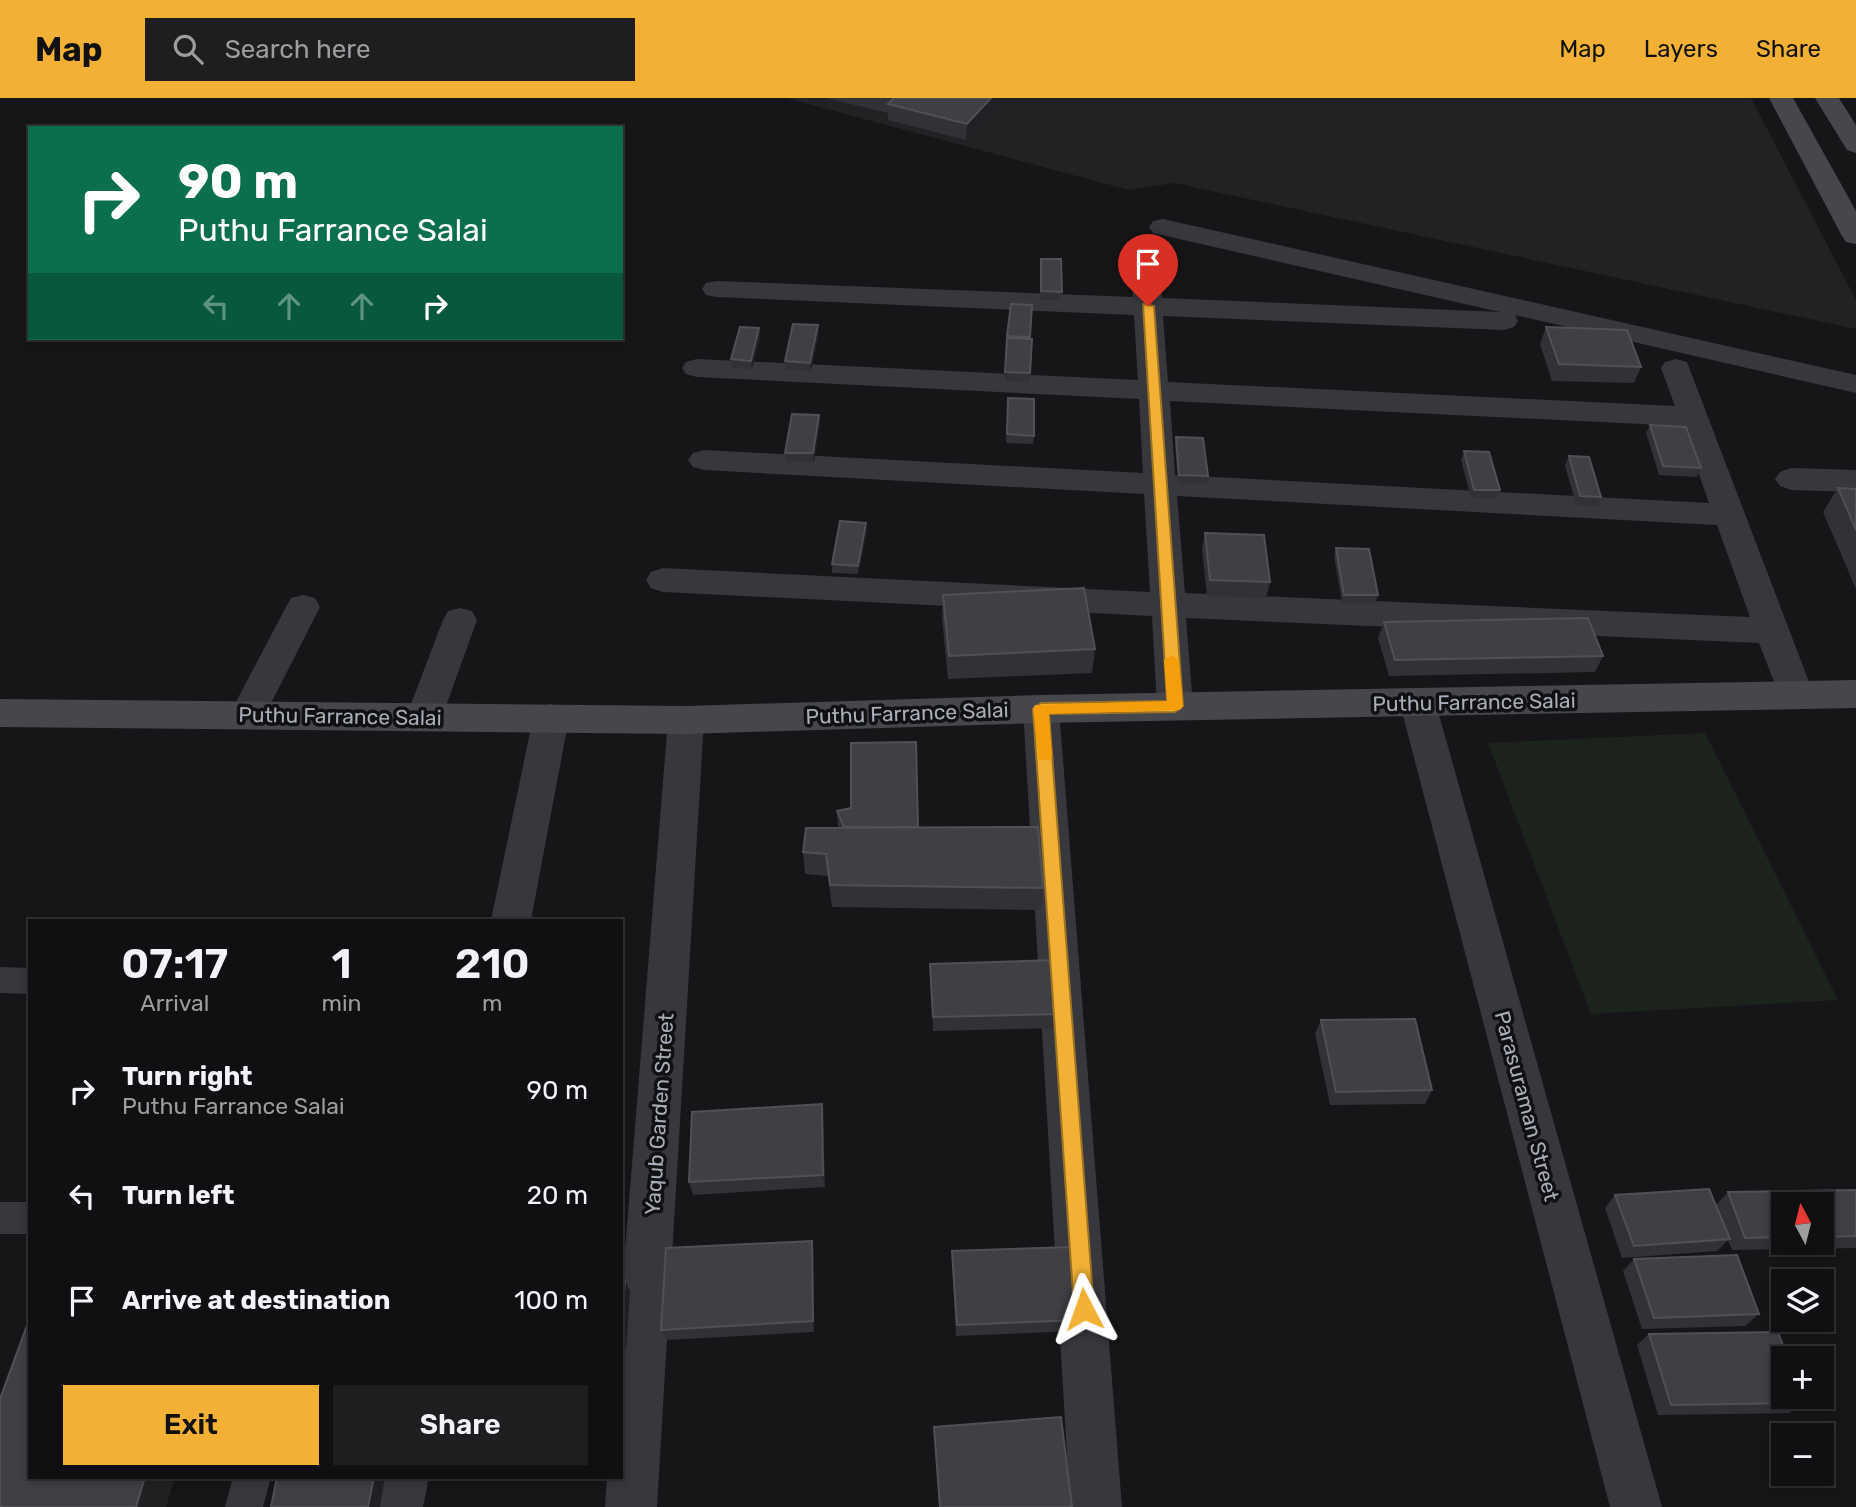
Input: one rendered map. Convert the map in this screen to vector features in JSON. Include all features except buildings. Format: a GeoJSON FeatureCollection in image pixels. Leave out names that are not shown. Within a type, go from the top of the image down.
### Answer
{"type":"FeatureCollection","features":[{"type":"Feature","properties":{"kind":"street"},"geometry":{"type":"LineString","coordinates":[[1781,98],[1824,182],[1856,236]]}},
{"type":"Feature","properties":{"kind":"street"},"geometry":{"type":"LineString","coordinates":[[1827,98],[1856,145]]}},
{"type":"Feature","properties":{"kind":"street"},"geometry":{"type":"LineString","coordinates":[[1824,182],[1856,183]]}},
{"type":"Feature","properties":{"kind":"street"},"geometry":{"type":"LineString","coordinates":[[1163,228],[1856,384]]}},
{"type":"Feature","properties":{"kind":"street"},"geometry":{"type":"LineString","coordinates":[[1145,262],[1175,706]]}},
{"type":"Feature","properties":{"kind":"street"},"geometry":{"type":"LineString","coordinates":[[716,289],[1504,321]]}},
{"type":"Feature","properties":{"kind":"street"},"geometry":{"type":"LineString","coordinates":[[697,368],[1693,417]]}},
{"type":"Feature","properties":{"kind":"street"},"geometry":{"type":"LineString","coordinates":[[1676,368],[1797,695]]}},
{"type":"Feature","properties":{"kind":"street"},"geometry":{"type":"LineString","coordinates":[[704,460],[1729,514]]}},
{"type":"Feature","properties":{"kind":"street"},"geometry":{"type":"LineString","coordinates":[[1791,479],[1856,481]]}},
{"type":"Feature","properties":{"kind":"street"},"geometry":{"type":"LineString","coordinates":[[663,580],[1168,606],[1772,632]]}},
{"type":"Feature","properties":{"kind":"street"},"geometry":{"type":"LineString","coordinates":[[247,715],[303,607]]}},
{"type":"Feature","properties":{"kind":"street"},"geometry":{"type":"LineString","coordinates":[[424,717],[460,620]]}},
{"type":"Feature","properties":{"kind":"street","name":"Puthu Farrance Salai"},"geometry":{"type":"LineString","coordinates":[[0,713],[686,720],[1175,706],[1418,704],[1856,694]]}},
{"type":"Feature","properties":{"kind":"street","name":"Parasuraman Street"},"geometry":{"type":"LineString","coordinates":[[1418,704],[1636,1507]]}},
{"type":"Feature","properties":{"kind":"street"},"geometry":{"type":"LineString","coordinates":[[1041,709],[1096,1507]]}},
{"type":"Feature","properties":{"kind":"street"},"geometry":{"type":"LineString","coordinates":[[511,919],[551,718]]}},
{"type":"Feature","properties":{"kind":"street","name":"Yaqub Garden Street"},"geometry":{"type":"LineString","coordinates":[[631,1507],[686,720]]}},
{"type":"Feature","properties":{"kind":"street"},"geometry":{"type":"LineString","coordinates":[[397,1507],[403,1479]]}},
{"type":"Feature","properties":{"kind":"lane"},"geometry":{"type":"LineString","coordinates":[[0,980],[28,981]]}},
{"type":"Feature","properties":{"kind":"lane"},"geometry":{"type":"LineString","coordinates":[[0,1218],[28,1218]]}},
{"type":"Feature","properties":{"kind":"lane"},"geometry":{"type":"LineString","coordinates":[[244,1507],[251,1479]]}},
{"type":"Feature","properties":{"kind":"shaded area"},"geometry":{"type":"Polygon","coordinates":[[[786,98],[1751,98],[1856,300],[1856,329],[1174,183],[1129,190],[786,98]]]}},
{"type":"Feature","properties":{"kind":"shaded area"},"geometry":{"type":"Polygon","coordinates":[[[1705,733],[1838,1000],[1591,1014],[1488,743],[1705,733]]]}},
{"type":"Feature","properties":{"kind":"slow traffic"},"geometry":{"type":"LineString","coordinates":[[1044,756],[1041,709],[1175,706],[1172,660]]}},
{"type":"Feature","properties":{"kind":"route"},"geometry":{"type":"LineString","coordinates":[[1084,1309],[1041,709],[1175,706],[1148,306]]}}]}
